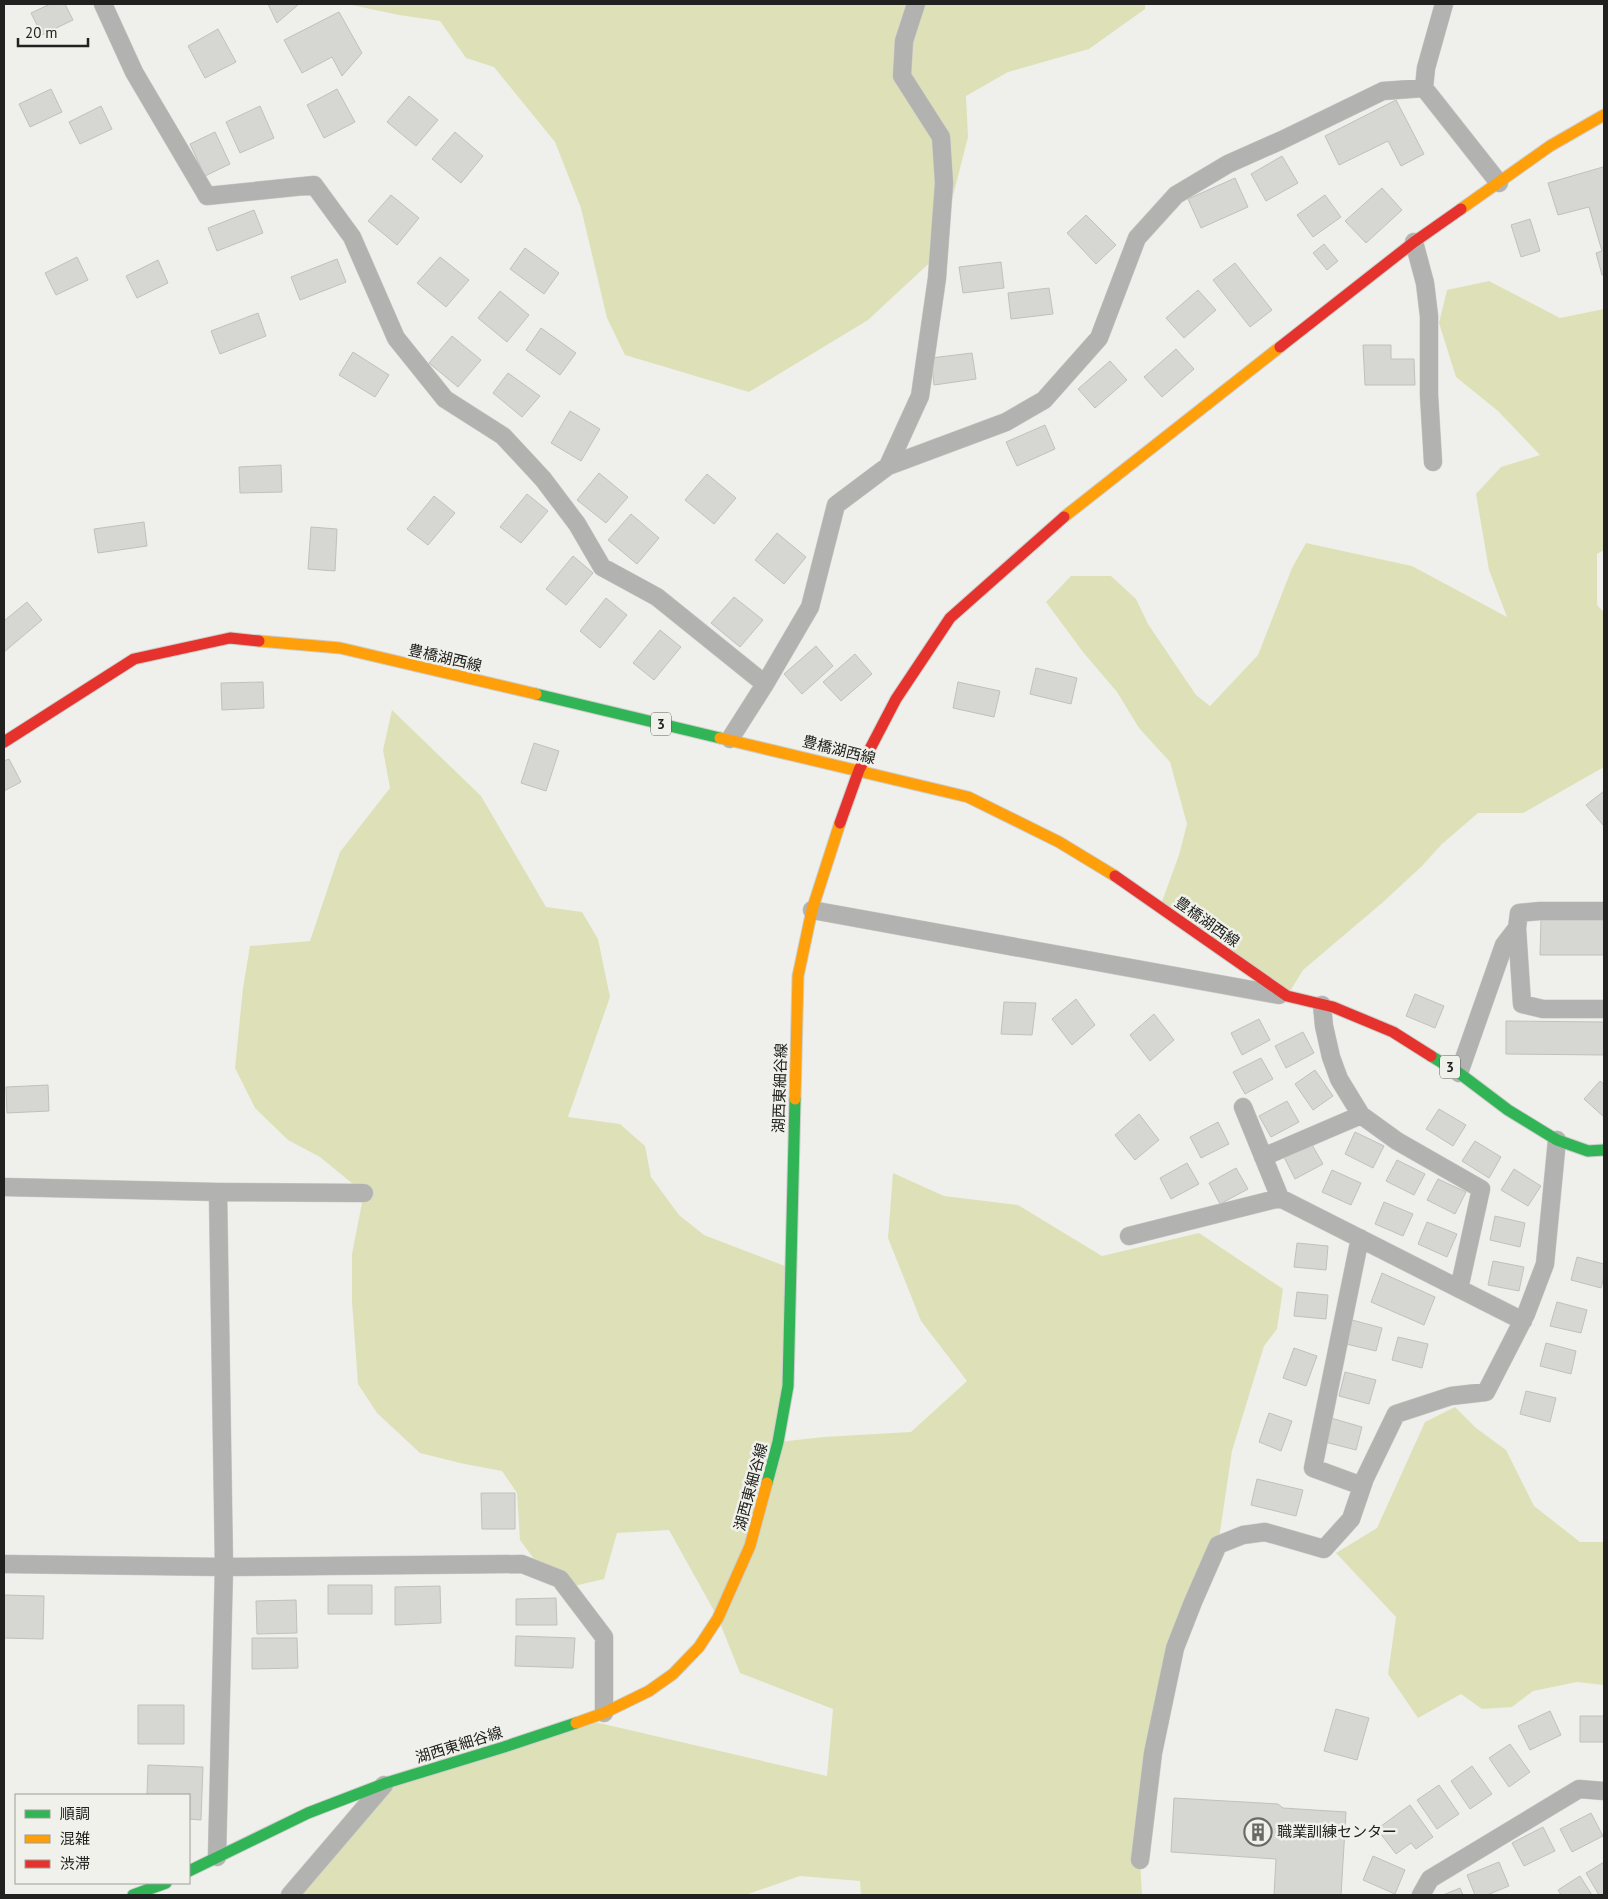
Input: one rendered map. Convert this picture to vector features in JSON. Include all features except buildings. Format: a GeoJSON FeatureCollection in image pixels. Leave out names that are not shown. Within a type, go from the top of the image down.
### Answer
{"type":"FeatureCollection","features":[{"type":"Feature","properties":{"kind":"main road","name":"湖西東細谷線"},"geometry":{"type":"LineString","coordinates":[[190,1870],[308,1813],[386,1783],[514,1744],[604,1713],[649,1691],[672,1674],[699,1647],[718,1618],[750,1546],[778,1442],[788,1386],[798,976],[812,910],[849,796],[859,770],[896,699],[950,618],[1058,521],[1414,242],[1550,146],[1604,114]]}},
{"type":"Feature","properties":{"kind":"main road","name":"豊橋湖西線"},"geometry":{"type":"LineString","coordinates":[[4,742],[134,659],[230,638],[340,648],[968,797],[1059,842],[1125,882],[1287,996],[1333,1008],[1394,1032],[1459,1073],[1508,1110],[1557,1140],[1588,1152],[1604,1150]]}},
{"type":"Feature","properties":{"kind":"main road"},"geometry":{"type":"LineString","coordinates":[[133,1895],[163,1884]]}},
{"type":"Feature","properties":{"kind":"street"},"geometry":{"type":"LineString","coordinates":[[103,4],[134,72],[207,196],[314,185],[352,237],[396,338],[445,399],[503,436],[543,479],[577,524],[602,568],[657,597],[765,684]]}},
{"type":"Feature","properties":{"kind":"street"},"geometry":{"type":"LineString","coordinates":[[888,466],[920,396],[937,278],[944,183],[941,138],[902,76],[904,41],[916,4]]}},
{"type":"Feature","properties":{"kind":"street"},"geometry":{"type":"LineString","coordinates":[[1444,4],[1426,68],[1424,88],[1499,183]]}},
{"type":"Feature","properties":{"kind":"street"},"geometry":{"type":"LineString","coordinates":[[730,739],[810,607],[836,505],[888,466],[1006,422],[1044,400],[1099,338],[1137,238],[1176,195],[1228,164],[1383,91],[1424,88]]}},
{"type":"Feature","properties":{"kind":"street"},"geometry":{"type":"LineString","coordinates":[[1414,242],[1425,283],[1429,316],[1429,395],[1433,462]]}},
{"type":"Feature","properties":{"kind":"street"},"geometry":{"type":"LineString","coordinates":[[812,910],[1287,996]]}},
{"type":"Feature","properties":{"kind":"street"},"geometry":{"type":"LineString","coordinates":[[1604,911],[1540,911],[1519,913],[1517,928],[1522,1004],[1544,1009],[1604,1009]]}},
{"type":"Feature","properties":{"kind":"street"},"geometry":{"type":"LineString","coordinates":[[1459,1073],[1504,945],[1517,928]]}},
{"type":"Feature","properties":{"kind":"street"},"geometry":{"type":"LineString","coordinates":[[1322,1005],[1324,1026],[1331,1057],[1339,1079],[1361,1115],[1397,1141],[1481,1189],[1460,1289]]}},
{"type":"Feature","properties":{"kind":"street"},"geometry":{"type":"LineString","coordinates":[[1243,1107],[1280,1198]]}},
{"type":"Feature","properties":{"kind":"street"},"geometry":{"type":"LineString","coordinates":[[1263,1157],[1361,1115]]}},
{"type":"Feature","properties":{"kind":"street"},"geometry":{"type":"LineString","coordinates":[[1140,1860],[1153,1753],[1175,1648],[1218,1545],[1243,1535],[1265,1532],[1324,1549],[1351,1519],[1362,1486],[1396,1414],[1451,1396],[1486,1392],[1523,1321],[1545,1264],[1557,1140]]}},
{"type":"Feature","properties":{"kind":"street"},"geometry":{"type":"LineString","coordinates":[[4,1187],[364,1193]]}},
{"type":"Feature","properties":{"kind":"street"},"geometry":{"type":"LineString","coordinates":[[217,1857],[224,1567],[218,1192]]}},
{"type":"Feature","properties":{"kind":"street"},"geometry":{"type":"LineString","coordinates":[[1130,1236],[1280,1198],[1523,1321]]}},
{"type":"Feature","properties":{"kind":"street"},"geometry":{"type":"LineString","coordinates":[[1360,1238],[1313,1468],[1362,1486]]}},
{"type":"Feature","properties":{"kind":"street"},"geometry":{"type":"LineString","coordinates":[[4,1564],[224,1567],[522,1564],[560,1579],[604,1636],[604,1713]]}},
{"type":"Feature","properties":{"kind":"street"},"geometry":{"type":"LineString","coordinates":[[290,1895],[386,1783]]}},
{"type":"Feature","properties":{"kind":"street"},"geometry":{"type":"LineString","coordinates":[[1422,1895],[1430,1879],[1579,1789],[1604,1791]]}},
{"type":"Feature","properties":{"kind":"green space"},"geometry":{"type":"Polygon","coordinates":[[[347,4],[1145,4],[1145,9],[1089,49],[1008,72],[966,96],[968,137],[938,255],[868,320],[749,392],[625,355],[607,318],[581,208],[555,142],[494,67],[466,58],[440,21],[347,4]]]}},
{"type":"Feature","properties":{"kind":"green space"},"geometry":{"type":"Polygon","coordinates":[[[1489,281],[1560,318],[1604,309],[1604,550],[1597,554],[1597,605],[1604,612],[1604,767],[1523,813],[1478,813],[1442,844],[1422,866],[1382,903],[1303,970],[1287,996],[1160,907],[1179,855],[1187,824],[1170,762],[1139,728],[1117,692],[1083,652],[1046,602],[1071,576],[1111,576],[1136,599],[1148,624],[1196,695],[1210,706],[1258,655],[1292,568],[1306,543],[1412,566],[1507,617],[1489,570],[1476,494],[1501,467],[1540,455],[1498,411],[1456,377],[1439,323],[1447,290],[1489,281]]]}},
{"type":"Feature","properties":{"kind":"green space"},"geometry":{"type":"Polygon","coordinates":[[[392,710],[481,796],[546,907],[582,912],[598,939],[610,997],[568,1117],[620,1124],[645,1146],[651,1177],[679,1215],[704,1235],[790,1268],[779,1442],[823,1437],[911,1432],[967,1381],[921,1321],[888,1238],[893,1173],[944,1196],[1018,1205],[1102,1256],[1199,1233],[1283,1289],[1277,1329],[1264,1346],[1232,1451],[1218,1545],[1175,1648],[1140,1860],[1142,1895],[861,1895],[860,1881],[800,1876],[745,1895],[290,1895],[386,1783],[582,1719],[827,1776],[833,1709],[740,1673],[718,1618],[669,1530],[617,1533],[604,1579],[557,1590],[520,1540],[517,1493],[502,1471],[420,1453],[377,1413],[358,1384],[352,1302],[352,1254],[364,1193],[320,1157],[288,1140],[255,1108],[235,1068],[243,988],[250,946],[310,941],[340,852],[390,788],[383,750],[392,710]]]}},
{"type":"Feature","properties":{"kind":"green space"},"geometry":{"type":"Polygon","coordinates":[[[1455,1407],[1476,1428],[1506,1450],[1534,1506],[1580,1542],[1604,1542],[1604,1685],[1577,1682],[1533,1691],[1512,1707],[1482,1709],[1461,1694],[1418,1718],[1388,1674],[1396,1617],[1336,1553],[1377,1528],[1425,1422],[1455,1407]]]}},
{"type":"Feature","properties":{"kind":"traffic: fast"},"geometry":{"type":"LineString","coordinates":[[536,694],[720,738]]}},
{"type":"Feature","properties":{"kind":"traffic: fast"},"geometry":{"type":"LineString","coordinates":[[1431,1056],[1459,1073],[1508,1110],[1557,1140],[1588,1151],[1604,1150]]}},
{"type":"Feature","properties":{"kind":"traffic: fast"},"geometry":{"type":"LineString","coordinates":[[767,1483],[778,1442],[788,1386],[795,1099]]}},
{"type":"Feature","properties":{"kind":"traffic: fast"},"geometry":{"type":"LineString","coordinates":[[190,1871],[308,1813],[386,1783],[576,1723]]}},
{"type":"Feature","properties":{"kind":"traffic: fast"},"geometry":{"type":"LineString","coordinates":[[133,1895],[163,1884]]}},
{"type":"Feature","properties":{"kind":"traffic: slow"},"geometry":{"type":"LineString","coordinates":[[1461,209],[1550,146],[1604,115]]}},
{"type":"Feature","properties":{"kind":"traffic: slow"},"geometry":{"type":"LineString","coordinates":[[1064,517],[1280,347]]}},
{"type":"Feature","properties":{"kind":"traffic: slow"},"geometry":{"type":"LineString","coordinates":[[259,641],[340,648],[536,694]]}},
{"type":"Feature","properties":{"kind":"traffic: slow"},"geometry":{"type":"LineString","coordinates":[[720,738],[968,797],[1059,842],[1115,876]]}},
{"type":"Feature","properties":{"kind":"traffic: slow"},"geometry":{"type":"LineString","coordinates":[[795,1099],[798,976],[812,910],[840,823]]}},
{"type":"Feature","properties":{"kind":"traffic: slow"},"geometry":{"type":"LineString","coordinates":[[576,1723],[604,1713],[649,1691],[673,1674],[699,1647],[718,1618],[750,1546],[767,1483]]}},
{"type":"Feature","properties":{"kind":"traffic: jam"},"geometry":{"type":"LineString","coordinates":[[1280,347],[1414,242],[1461,209]]}},
{"type":"Feature","properties":{"kind":"traffic: jam"},"geometry":{"type":"LineString","coordinates":[[840,823],[859,770],[896,699],[950,618],[1064,517]]}},
{"type":"Feature","properties":{"kind":"traffic: jam"},"geometry":{"type":"LineString","coordinates":[[4,742],[134,659],[230,638],[259,641]]}},
{"type":"Feature","properties":{"kind":"traffic: jam"},"geometry":{"type":"LineString","coordinates":[[1115,876],[1287,996],[1333,1007],[1393,1032],[1431,1056]]}},
{"type":"Feature","properties":{"kind":"place","name":"職業訓練センター"},"geometry":{"type":"Point","coordinates":[1258,1832]}}]}
